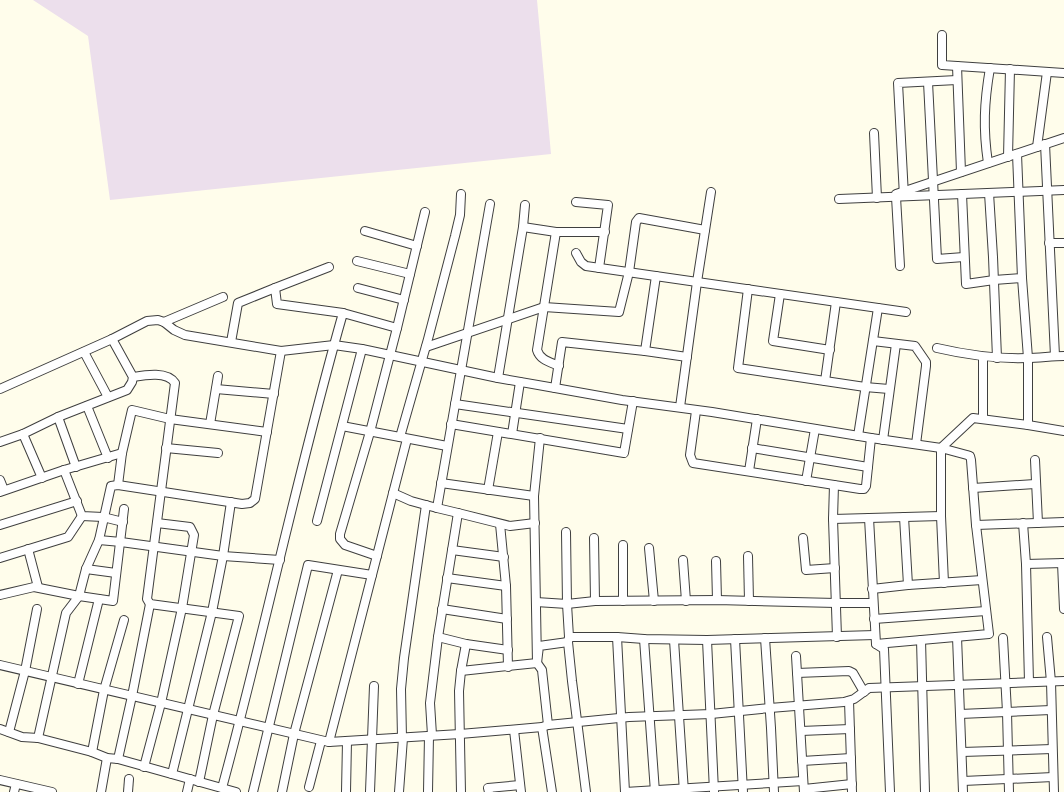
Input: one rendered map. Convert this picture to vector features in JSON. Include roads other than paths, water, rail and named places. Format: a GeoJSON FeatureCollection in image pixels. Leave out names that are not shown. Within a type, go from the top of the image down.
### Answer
{"type":"FeatureCollection","features":[{"type":"Feature","properties":{"kind":"street"},"geometry":{"type":"LineString","coordinates":[[942,35],[942,65],[1064,73]]}},
{"type":"Feature","properties":{"kind":"street"},"geometry":{"type":"LineString","coordinates":[[957,66],[961,172]]}},
{"type":"Feature","properties":{"kind":"street"},"geometry":{"type":"LineString","coordinates":[[988,164],[984,137],[984,114],[990,68]]}},
{"type":"Feature","properties":{"kind":"street"},"geometry":{"type":"LineString","coordinates":[[1008,157],[1010,69]]}},
{"type":"Feature","properties":{"kind":"street"},"geometry":{"type":"LineString","coordinates":[[1047,72],[1041,145],[1047,191],[1055,356]]}},
{"type":"Feature","properties":{"kind":"street"},"geometry":{"type":"LineString","coordinates":[[900,266],[898,83],[957,80]]}},
{"type":"Feature","properties":{"kind":"street"},"geometry":{"type":"LineString","coordinates":[[928,82],[937,258],[964,257]]}},
{"type":"Feature","properties":{"kind":"street"},"geometry":{"type":"LineString","coordinates":[[874,133],[877,198]]}},
{"type":"Feature","properties":{"kind":"street"},"geometry":{"type":"LineString","coordinates":[[899,195],[961,172],[1064,138]]}},
{"type":"Feature","properties":{"kind":"street"},"geometry":{"type":"LineString","coordinates":[[1017,154],[1022,278],[1028,358],[1028,425]]}},
{"type":"Feature","properties":{"kind":"street"},"geometry":{"type":"LineString","coordinates":[[839,199],[877,198],[899,195],[1064,190]]}},
{"type":"Feature","properties":{"kind":"street"},"geometry":{"type":"LineString","coordinates":[[680,408],[697,282],[712,192]]}},
{"type":"Feature","properties":{"kind":"street"},"geometry":{"type":"LineString","coordinates":[[989,193],[997,358]]}},
{"type":"Feature","properties":{"kind":"street"},"geometry":{"type":"LineString","coordinates":[[309,787],[325,742],[377,556],[393,493],[421,362],[460,215],[461,194]]}},
{"type":"Feature","properties":{"kind":"street"},"geometry":{"type":"LineString","coordinates":[[962,194],[966,284],[1022,278]]}},
{"type":"Feature","properties":{"kind":"street"},"geometry":{"type":"LineString","coordinates":[[576,202],[608,205],[599,268]]}},
{"type":"Feature","properties":{"kind":"street"},"geometry":{"type":"LineString","coordinates":[[436,508],[490,204]]}},
{"type":"Feature","properties":{"kind":"street"},"geometry":{"type":"LineString","coordinates":[[498,378],[523,227],[525,205]]}},
{"type":"Feature","properties":{"kind":"street"},"geometry":{"type":"LineString","coordinates":[[377,556],[345,545],[340,539],[340,534],[370,432],[398,328],[425,212]]}},
{"type":"Feature","properties":{"kind":"street"},"geometry":{"type":"LineString","coordinates":[[426,347],[544,307],[620,312],[629,272],[636,222],[639,218],[705,230]]}},
{"type":"Feature","properties":{"kind":"street"},"geometry":{"type":"LineString","coordinates":[[523,227],[556,232],[604,232]]}},
{"type":"Feature","properties":{"kind":"street"},"geometry":{"type":"LineString","coordinates":[[365,231],[417,246]]}},
{"type":"Feature","properties":{"kind":"street"},"geometry":{"type":"LineString","coordinates":[[556,232],[537,350],[538,355],[542,359],[559,366]]}},
{"type":"Feature","properties":{"kind":"street"},"geometry":{"type":"LineString","coordinates":[[1049,243],[1064,243]]}},
{"type":"Feature","properties":{"kind":"street"},"geometry":{"type":"LineString","coordinates":[[576,254],[581,262],[586,266],[906,312]]}},
{"type":"Feature","properties":{"kind":"street"},"geometry":{"type":"LineString","coordinates":[[357,261],[410,274]]}},
{"type":"Feature","properties":{"kind":"street"},"geometry":{"type":"LineString","coordinates":[[231,342],[238,303],[329,267]]}},
{"type":"Feature","properties":{"kind":"street"},"geometry":{"type":"LineString","coordinates":[[645,351],[656,276]]}},
{"type":"Feature","properties":{"kind":"street"},"geometry":{"type":"LineString","coordinates":[[275,288],[277,304],[343,313],[398,328]]}},
{"type":"Feature","properties":{"kind":"street"},"geometry":{"type":"LineString","coordinates":[[358,288],[404,300]]}},
{"type":"Feature","properties":{"kind":"street"},"geometry":{"type":"LineString","coordinates":[[748,289],[738,368],[866,387],[890,389]]}},
{"type":"Feature","properties":{"kind":"street"},"geometry":{"type":"LineString","coordinates":[[780,294],[772,340],[830,350]]}},
{"type":"Feature","properties":{"kind":"street"},"geometry":{"type":"LineString","coordinates":[[164,322],[223,297]]}},
{"type":"Feature","properties":{"kind":"street"},"geometry":{"type":"LineString","coordinates":[[825,381],[836,302]]}},
{"type":"Feature","properties":{"kind":"street"},"geometry":{"type":"LineString","coordinates":[[858,436],[878,308]]}},
{"type":"Feature","properties":{"kind":"street"},"geometry":{"type":"LineString","coordinates":[[222,788],[343,313]]}},
{"type":"Feature","properties":{"kind":"street"},"geometry":{"type":"LineString","coordinates":[[0,389],[84,352],[147,321],[158,320],[185,335],[281,351],[334,345],[362,349],[520,382],[696,411],[941,448],[970,456],[976,525],[989,634],[876,644]]}},
{"type":"Feature","properties":{"kind":"street"},"geometry":{"type":"LineString","coordinates":[[0,442],[24,434],[58,417],[127,390],[133,377],[112,339]]}},
{"type":"Feature","properties":{"kind":"street"},"geometry":{"type":"LineString","coordinates":[[873,341],[915,346],[926,362],[916,444]]}},
{"type":"Feature","properties":{"kind":"street"},"geometry":{"type":"LineString","coordinates":[[555,388],[562,342],[687,357]]}},
{"type":"Feature","properties":{"kind":"street"},"geometry":{"type":"LineString","coordinates":[[882,440],[896,344]]}},
{"type":"Feature","properties":{"kind":"street"},"geometry":{"type":"LineString","coordinates":[[937,348],[997,358],[1064,356]]}},
{"type":"Feature","properties":{"kind":"street"},"geometry":{"type":"LineString","coordinates":[[317,521],[362,349]]}},
{"type":"Feature","properties":{"kind":"street"},"geometry":{"type":"LineString","coordinates":[[38,738],[66,613],[79,596],[86,569],[99,540],[111,486],[118,485],[231,502],[250,503],[255,499],[281,351]]}},
{"type":"Feature","properties":{"kind":"street"},"geometry":{"type":"LineString","coordinates":[[84,352],[108,397]]}},
{"type":"Feature","properties":{"kind":"street"},"geometry":{"type":"LineString","coordinates":[[983,356],[983,420]]}},
{"type":"Feature","properties":{"kind":"street"},"geometry":{"type":"LineString","coordinates":[[118,759],[150,604],[147,599],[175,383],[172,379],[166,376],[147,375],[133,377]]}},
{"type":"Feature","properties":{"kind":"street"},"geometry":{"type":"LineString","coordinates":[[210,424],[218,376]]}},
{"type":"Feature","properties":{"kind":"street"},"geometry":{"type":"LineString","coordinates":[[512,434],[520,382]]}},
{"type":"Feature","properties":{"kind":"street"},"geometry":{"type":"LineString","coordinates":[[216,389],[274,394]]}},
{"type":"Feature","properties":{"kind":"street"},"geometry":{"type":"LineString","coordinates":[[451,424],[624,453],[633,401]]}},
{"type":"Feature","properties":{"kind":"street"},"geometry":{"type":"LineString","coordinates":[[455,404],[628,429]]}},
{"type":"Feature","properties":{"kind":"street"},"geometry":{"type":"LineString","coordinates":[[87,406],[108,458]]}},
{"type":"Feature","properties":{"kind":"street"},"geometry":{"type":"LineString","coordinates":[[118,485],[122,453],[132,410],[170,419],[267,432]]}},
{"type":"Feature","properties":{"kind":"street"},"geometry":{"type":"LineString","coordinates":[[696,411],[690,455],[693,463],[834,485],[864,489],[866,486],[871,438]]}},
{"type":"Feature","properties":{"kind":"street"},"geometry":{"type":"LineString","coordinates":[[58,417],[76,467]]}},
{"type":"Feature","properties":{"kind":"street"},"geometry":{"type":"LineString","coordinates":[[944,583],[941,516],[941,448],[973,418],[1064,431]]}},
{"type":"Feature","properties":{"kind":"street"},"geometry":{"type":"LineString","coordinates":[[749,471],[757,419]]}},
{"type":"Feature","properties":{"kind":"street"},"geometry":{"type":"LineString","coordinates":[[342,426],[448,446]]}},
{"type":"Feature","properties":{"kind":"street"},"geometry":{"type":"LineString","coordinates":[[806,480],[815,429]]}},
{"type":"Feature","properties":{"kind":"street"},"geometry":{"type":"LineString","coordinates":[[488,490],[498,432]]}},
{"type":"Feature","properties":{"kind":"street"},"geometry":{"type":"LineString","coordinates":[[24,434],[42,478]]}},
{"type":"Feature","properties":{"kind":"street"},"geometry":{"type":"LineString","coordinates":[[540,438],[534,496],[537,664],[542,670],[545,726],[552,792]]}},
{"type":"Feature","properties":{"kind":"street"},"geometry":{"type":"LineString","coordinates":[[166,448],[218,453]]}},
{"type":"Feature","properties":{"kind":"street"},"geometry":{"type":"LineString","coordinates":[[752,448],[868,467]]}},
{"type":"Feature","properties":{"kind":"street"},"geometry":{"type":"LineString","coordinates":[[0,480],[2,491],[64,470],[122,453]]}},
{"type":"Feature","properties":{"kind":"street"},"geometry":{"type":"LineString","coordinates":[[1035,460],[1038,523]]}},
{"type":"Feature","properties":{"kind":"street"},"geometry":{"type":"LineString","coordinates":[[64,470],[82,516]]}},
{"type":"Feature","properties":{"kind":"street"},"geometry":{"type":"LineString","coordinates":[[441,483],[534,496]]}},
{"type":"Feature","properties":{"kind":"street"},"geometry":{"type":"LineString","coordinates":[[973,488],[1036,484]]}},
{"type":"Feature","properties":{"kind":"street"},"geometry":{"type":"LineString","coordinates":[[834,485],[833,519],[836,568],[837,637]]}},
{"type":"Feature","properties":{"kind":"street"},"geometry":{"type":"LineString","coordinates":[[393,493],[436,508],[458,512],[500,524],[510,526],[535,523]]}},
{"type":"Feature","properties":{"kind":"street"},"geometry":{"type":"LineString","coordinates":[[0,525],[77,501]]}},
{"type":"Feature","properties":{"kind":"street"},"geometry":{"type":"LineString","coordinates":[[172,774],[212,612],[223,556],[231,502]]}},
{"type":"Feature","properties":{"kind":"street"},"geometry":{"type":"LineString","coordinates":[[399,792],[402,738],[401,689],[404,658],[426,505]]}},
{"type":"Feature","properties":{"kind":"street"},"geometry":{"type":"LineString","coordinates":[[0,596],[31,587],[38,587],[79,596],[113,601],[124,509]]}},
{"type":"Feature","properties":{"kind":"street"},"geometry":{"type":"LineString","coordinates":[[428,792],[430,702],[442,609],[458,512]]}},
{"type":"Feature","properties":{"kind":"street"},"geometry":{"type":"LineString","coordinates":[[82,516],[104,517],[123,522]]}},
{"type":"Feature","properties":{"kind":"street"},"geometry":{"type":"LineString","coordinates":[[0,558],[68,537],[82,516]]}},
{"type":"Feature","properties":{"kind":"street"},"geometry":{"type":"LineString","coordinates":[[833,519],[941,516]]}},
{"type":"Feature","properties":{"kind":"street"},"geometry":{"type":"LineString","coordinates":[[904,517],[908,585]]}},
{"type":"Feature","properties":{"kind":"street"},"geometry":{"type":"LineString","coordinates":[[869,518],[876,644]]}},
{"type":"Feature","properties":{"kind":"street"},"geometry":{"type":"LineString","coordinates":[[976,525],[1064,522]]}},
{"type":"Feature","properties":{"kind":"street"},"geometry":{"type":"LineString","coordinates":[[144,767],[161,703],[182,608],[194,534],[190,527],[157,523]]}},
{"type":"Feature","properties":{"kind":"street"},"geometry":{"type":"LineString","coordinates":[[500,524],[506,586],[508,667]]}},
{"type":"Feature","properties":{"kind":"street"},"geometry":{"type":"LineString","coordinates":[[1023,524],[1026,564],[1029,682]]}},
{"type":"Feature","properties":{"kind":"street"},"geometry":{"type":"LineString","coordinates":[[566,532],[568,640],[586,792]]}},
{"type":"Feature","properties":{"kind":"street"},"geometry":{"type":"LineString","coordinates":[[594,538],[595,601]]}},
{"type":"Feature","properties":{"kind":"street"},"geometry":{"type":"LineString","coordinates":[[803,538],[806,570],[836,568]]}},
{"type":"Feature","properties":{"kind":"street"},"geometry":{"type":"LineString","coordinates":[[99,540],[223,556],[280,560]]}},
{"type":"Feature","properties":{"kind":"street"},"geometry":{"type":"LineString","coordinates":[[623,601],[624,545]]}},
{"type":"Feature","properties":{"kind":"street"},"geometry":{"type":"LineString","coordinates":[[649,548],[654,601]]}},
{"type":"Feature","properties":{"kind":"street"},"geometry":{"type":"LineString","coordinates":[[28,549],[38,587]]}},
{"type":"Feature","properties":{"kind":"street"},"geometry":{"type":"LineString","coordinates":[[452,550],[504,557]]}},
{"type":"Feature","properties":{"kind":"street"},"geometry":{"type":"LineString","coordinates":[[748,556],[749,601]]}},
{"type":"Feature","properties":{"kind":"street"},"geometry":{"type":"LineString","coordinates":[[683,560],[686,601]]}},
{"type":"Feature","properties":{"kind":"street"},"geometry":{"type":"LineString","coordinates":[[716,561],[717,600]]}},
{"type":"Feature","properties":{"kind":"street"},"geometry":{"type":"LineString","coordinates":[[1026,564],[1063,563],[1064,609]]}},
{"type":"Feature","properties":{"kind":"street"},"geometry":{"type":"LineString","coordinates":[[253,792],[308,565],[372,575]]}},
{"type":"Feature","properties":{"kind":"street"},"geometry":{"type":"LineString","coordinates":[[86,569],[116,573]]}},
{"type":"Feature","properties":{"kind":"street"},"geometry":{"type":"LineString","coordinates":[[282,792],[294,734],[338,570]]}},
{"type":"Feature","properties":{"kind":"street"},"geometry":{"type":"LineString","coordinates":[[447,578],[506,586]]}},
{"type":"Feature","properties":{"kind":"street"},"geometry":{"type":"LineString","coordinates":[[872,589],[982,580]]}},
{"type":"Feature","properties":{"kind":"street"},"geometry":{"type":"LineString","coordinates":[[78,684],[99,599]]}},
{"type":"Feature","properties":{"kind":"street"},"geometry":{"type":"LineString","coordinates":[[536,602],[567,604],[595,601],[717,600],[873,603]]}},
{"type":"Feature","properties":{"kind":"street"},"geometry":{"type":"LineString","coordinates":[[150,604],[239,616],[199,782]]}},
{"type":"Feature","properties":{"kind":"street"},"geometry":{"type":"LineString","coordinates":[[9,732],[25,671],[37,609]]}},
{"type":"Feature","properties":{"kind":"street"},"geometry":{"type":"LineString","coordinates":[[442,609],[507,619]]}},
{"type":"Feature","properties":{"kind":"street"},"geometry":{"type":"LineString","coordinates":[[874,619],[986,611]]}},
{"type":"Feature","properties":{"kind":"street"},"geometry":{"type":"LineString","coordinates":[[92,752],[104,690],[124,620]]}},
{"type":"Feature","properties":{"kind":"street"},"geometry":{"type":"LineString","coordinates":[[537,664],[539,646],[568,640],[616,637],[707,640],[875,635]]}},
{"type":"Feature","properties":{"kind":"street"},"geometry":{"type":"LineString","coordinates":[[438,637],[466,644],[508,650]]}},
{"type":"Feature","properties":{"kind":"street"},"geometry":{"type":"LineString","coordinates":[[616,637],[625,792],[743,788],[773,783],[804,787],[852,788],[849,701]]}},
{"type":"Feature","properties":{"kind":"street"},"geometry":{"type":"LineString","coordinates":[[957,637],[963,792]]}},
{"type":"Feature","properties":{"kind":"street"},"geometry":{"type":"LineString","coordinates":[[765,638],[774,792]]}},
{"type":"Feature","properties":{"kind":"street"},"geometry":{"type":"LineString","coordinates":[[1003,638],[1009,792]]}},
{"type":"Feature","properties":{"kind":"street"},"geometry":{"type":"LineString","coordinates":[[1047,638],[1051,682],[1054,792]]}},
{"type":"Feature","properties":{"kind":"street"},"geometry":{"type":"LineString","coordinates":[[644,639],[654,791]]}},
{"type":"Feature","properties":{"kind":"street"},"geometry":{"type":"LineString","coordinates":[[735,639],[743,788]]}},
{"type":"Feature","properties":{"kind":"street"},"geometry":{"type":"LineString","coordinates":[[674,640],[684,790]]}},
{"type":"Feature","properties":{"kind":"street"},"geometry":{"type":"LineString","coordinates":[[707,640],[714,789]]}},
{"type":"Feature","properties":{"kind":"street"},"geometry":{"type":"LineString","coordinates":[[921,640],[925,792]]}},
{"type":"Feature","properties":{"kind":"street"},"geometry":{"type":"LineString","coordinates":[[461,792],[459,691],[466,644]]}},
{"type":"Feature","properties":{"kind":"street"},"geometry":{"type":"LineString","coordinates":[[876,644],[884,649],[890,792]]}},
{"type":"Feature","properties":{"kind":"street"},"geometry":{"type":"LineString","coordinates":[[796,656],[804,787]]}},
{"type":"Feature","properties":{"kind":"street"},"geometry":{"type":"LineString","coordinates":[[461,671],[537,664]]}},
{"type":"Feature","properties":{"kind":"street"},"geometry":{"type":"LineString","coordinates":[[0,665],[325,742],[514,730],[620,718],[710,714],[799,706],[849,701],[870,688],[1064,681]]}},
{"type":"Feature","properties":{"kind":"street"},"geometry":{"type":"LineString","coordinates":[[798,673],[849,670],[864,692]]}},
{"type":"Feature","properties":{"kind":"street"},"geometry":{"type":"LineString","coordinates":[[370,792],[374,686]]}},
{"type":"Feature","properties":{"kind":"street"},"geometry":{"type":"LineString","coordinates":[[960,714],[1051,710]]}},
{"type":"Feature","properties":{"kind":"street"},"geometry":{"type":"LineString","coordinates":[[0,729],[22,737],[38,738],[236,792]]}},
{"type":"Feature","properties":{"kind":"street"},"geometry":{"type":"LineString","coordinates":[[800,731],[850,729]]}},
{"type":"Feature","properties":{"kind":"street"},"geometry":{"type":"LineString","coordinates":[[489,792],[488,788],[521,789],[514,730]]}},
{"type":"Feature","properties":{"kind":"street"},"geometry":{"type":"LineString","coordinates":[[346,741],[346,792]]}},
{"type":"Feature","properties":{"kind":"street"},"geometry":{"type":"LineString","coordinates":[[962,752],[1052,749]]}},
{"type":"Feature","properties":{"kind":"street"},"geometry":{"type":"LineString","coordinates":[[101,792],[107,758]]}},
{"type":"Feature","properties":{"kind":"street"},"geometry":{"type":"LineString","coordinates":[[802,761],[851,758]]}},
{"type":"Feature","properties":{"kind":"street"},"geometry":{"type":"LineString","coordinates":[[963,781],[1053,777]]}},
{"type":"Feature","properties":{"kind":"street"},"geometry":{"type":"LineString","coordinates":[[128,792],[129,779]]}},
{"type":"Feature","properties":{"kind":"street"},"geometry":{"type":"LineString","coordinates":[[187,792],[190,779]]}},
{"type":"Feature","properties":{"kind":"street"},"geometry":{"type":"LineString","coordinates":[[0,780],[15,788],[48,792]]}}]}
